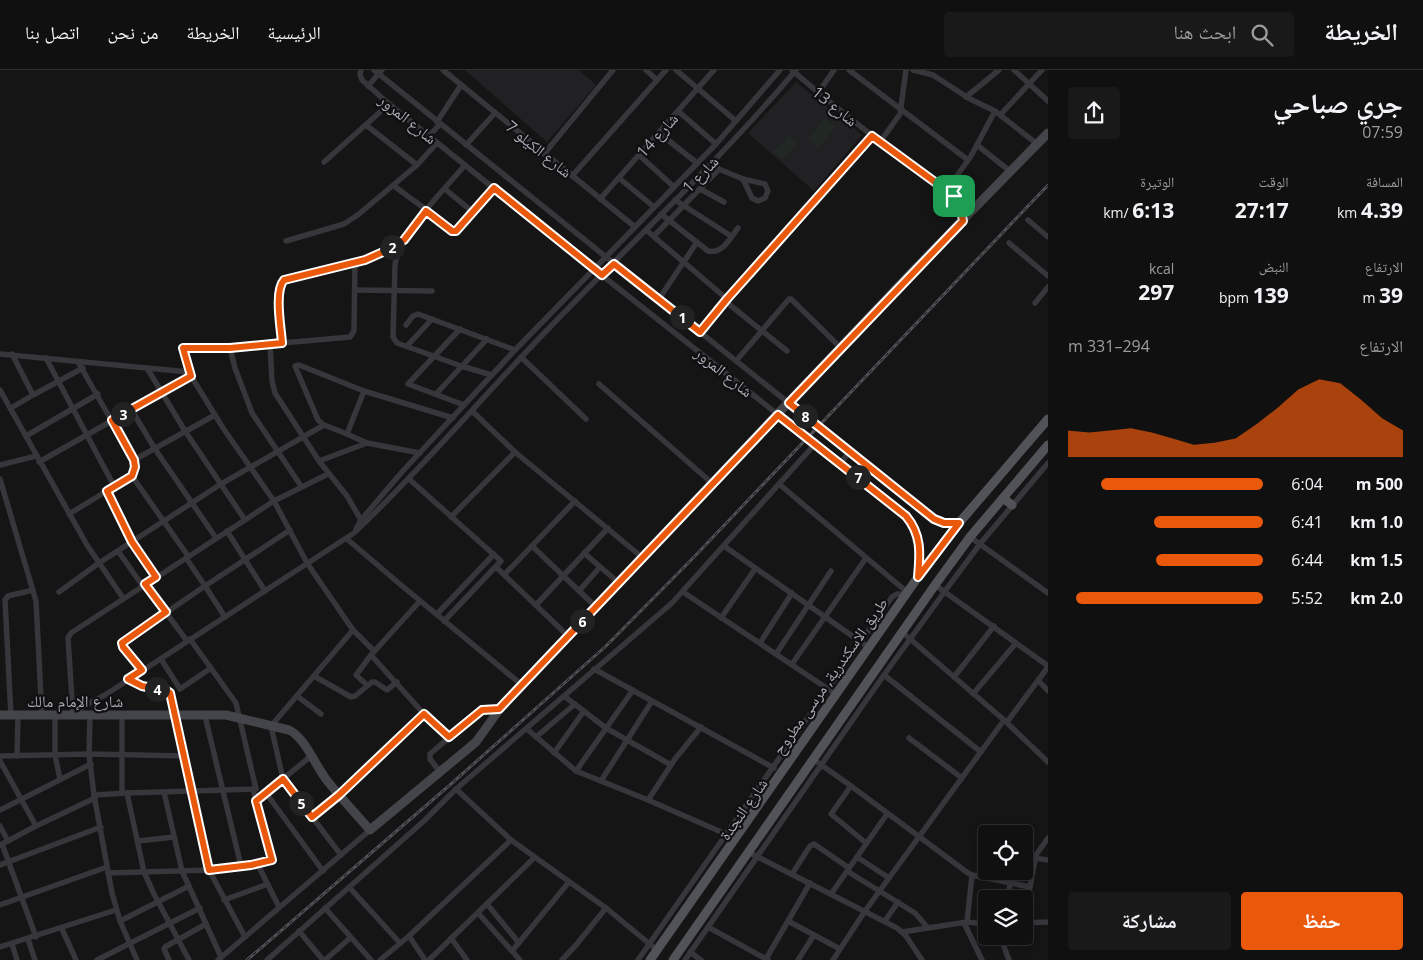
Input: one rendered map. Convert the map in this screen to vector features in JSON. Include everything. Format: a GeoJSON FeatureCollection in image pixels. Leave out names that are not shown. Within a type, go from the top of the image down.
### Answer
{"type":"FeatureCollection","features":[{"type":"Feature","properties":{"kind":"main road","name":"طريق الاسكندرية, مرسى مطروح"},"geometry":{"type":"LineString","coordinates":[[650,960],[653,947],[698,881],[735,838],[782,772],[832,692],[868,647],[959,523],[1048,418]]}},
{"type":"Feature","properties":{"kind":"main road","name":"طريق الاسكندرية, مرسى مطروح"},"geometry":{"type":"LineString","coordinates":[[676,959],[748,852],[935,585],[970,537],[1048,445]]}},
{"type":"Feature","properties":{"kind":"main road"},"geometry":{"type":"LineString","coordinates":[[1003,498],[1012,505]]}},
{"type":"Feature","properties":{"kind":"street","name":"شارع المرور"},"geometry":{"type":"LineString","coordinates":[[361,70],[360,78],[389,104],[899,510],[912,523],[916,531],[920,549],[918,577]]}},
{"type":"Feature","properties":{"kind":"street","name":"شارع الكيلو 7"},"geometry":{"type":"LineString","coordinates":[[443,70],[635,227]]}},
{"type":"Feature","properties":{"kind":"street"},"geometry":{"type":"LineString","coordinates":[[544,154],[613,70]]}},
{"type":"Feature","properties":{"kind":"street"},"geometry":{"type":"LineString","coordinates":[[646,70],[657,80]]}},
{"type":"Feature","properties":{"kind":"street"},"geometry":{"type":"LineString","coordinates":[[572,176],[666,70]]}},
{"type":"Feature","properties":{"kind":"street"},"geometry":{"type":"LineString","coordinates":[[676,70],[736,121]]}},
{"type":"Feature","properties":{"kind":"street","name":"شارع 14"},"geometry":{"type":"LineString","coordinates":[[600,199],[714,70]]}},
{"type":"Feature","properties":{"kind":"street","name":"شارع 1"},"geometry":{"type":"LineString","coordinates":[[354,533],[361,520],[464,405],[515,350],[716,144],[780,70]]}},
{"type":"Feature","properties":{"kind":"street"},"geometry":{"type":"LineString","coordinates":[[818,93],[834,70]]}},
{"type":"Feature","properties":{"kind":"street"},"geometry":{"type":"LineString","coordinates":[[849,70],[968,160]]}},
{"type":"Feature","properties":{"kind":"street"},"geometry":{"type":"LineString","coordinates":[[880,142],[898,118],[906,70],[913,70],[933,75],[966,97],[1001,114],[1038,144]]}},
{"type":"Feature","properties":{"kind":"street"},"geometry":{"type":"LineString","coordinates":[[966,97],[999,70]]}},
{"type":"Feature","properties":{"kind":"street"},"geometry":{"type":"LineString","coordinates":[[1014,70],[1048,101]]}},
{"type":"Feature","properties":{"kind":"street"},"geometry":{"type":"LineString","coordinates":[[1001,114],[1042,70]]}},
{"type":"Feature","properties":{"kind":"street","name":"شارع المرور"},"geometry":{"type":"LineString","coordinates":[[378,71],[438,123],[934,519],[944,523],[959,523]]}},
{"type":"Feature","properties":{"kind":"street"},"geometry":{"type":"LineString","coordinates":[[368,86],[378,71]]}},
{"type":"Feature","properties":{"kind":"street","name":"شارع 1"},"geometry":{"type":"LineString","coordinates":[[73,714],[307,563],[348,539],[408,479],[521,357],[709,165],[794,71]]}},
{"type":"Feature","properties":{"kind":"street","name":"شارع 13"},"geometry":{"type":"LineString","coordinates":[[794,71],[818,93],[872,136],[954,196],[960,205],[963,221]]}},
{"type":"Feature","properties":{"kind":"street"},"geometry":{"type":"LineString","coordinates":[[429,136],[461,85]]}},
{"type":"Feature","properties":{"kind":"street"},"geometry":{"type":"LineString","coordinates":[[324,162],[389,104]]}},
{"type":"Feature","properties":{"kind":"street"},"geometry":{"type":"LineString","coordinates":[[678,111],[716,144]]}},
{"type":"Feature","properties":{"kind":"street"},"geometry":{"type":"LineString","coordinates":[[946,191],[968,160],[995,111]]}},
{"type":"Feature","properties":{"kind":"street"},"geometry":{"type":"LineString","coordinates":[[466,145],[495,113]]}},
{"type":"Feature","properties":{"kind":"street"},"geometry":{"type":"LineString","coordinates":[[366,125],[417,165]]}},
{"type":"Feature","properties":{"kind":"street"},"geometry":{"type":"LineString","coordinates":[[659,133],[697,163]]}},
{"type":"Feature","properties":{"kind":"street"},"geometry":{"type":"LineString","coordinates":[[164,792],[182,871],[200,908],[219,958],[478,739],[499,709],[841,348],[1048,133]]}},
{"type":"Feature","properties":{"kind":"street"},"geometry":{"type":"LineString","coordinates":[[700,332],[726,300],[872,136]]}},
{"type":"Feature","properties":{"kind":"street"},"geometry":{"type":"LineString","coordinates":[[286,241],[344,224],[394,186],[437,143]]}},
{"type":"Feature","properties":{"kind":"street"},"geometry":{"type":"LineString","coordinates":[[977,145],[1011,172]]}},
{"type":"Feature","properties":{"kind":"street"},"geometry":{"type":"LineString","coordinates":[[639,155],[674,187]]}},
{"type":"Feature","properties":{"kind":"street"},"geometry":{"type":"LineString","coordinates":[[709,165],[743,179],[762,182],[768,191],[765,198],[758,201],[752,198],[743,179]]}},
{"type":"Feature","properties":{"kind":"street"},"geometry":{"type":"LineString","coordinates":[[465,166],[404,240],[396,259],[394,339],[397,343],[434,357],[492,375]]}},
{"type":"Feature","properties":{"kind":"street"},"geometry":{"type":"LineString","coordinates":[[654,236],[720,169]]}},
{"type":"Feature","properties":{"kind":"street"},"geometry":{"type":"LineString","coordinates":[[619,178],[654,207]]}},
{"type":"Feature","properties":{"kind":"street"},"geometry":{"type":"LineString","coordinates":[[394,186],[454,232],[460,228],[494,188]]}},
{"type":"Feature","properties":{"kind":"street"},"geometry":{"type":"LineString","coordinates":[[445,189],[473,212]]}},
{"type":"Feature","properties":{"kind":"street"},"geometry":{"type":"LineString","coordinates":[[700,189],[724,202]]}},
{"type":"Feature","properties":{"kind":"street"},"geometry":{"type":"LineString","coordinates":[[675,200],[732,236]]}},
{"type":"Feature","properties":{"kind":"street"},"geometry":{"type":"LineString","coordinates":[[661,214],[708,251],[716,252],[722,249],[738,228]]}},
{"type":"Feature","properties":{"kind":"street"},"geometry":{"type":"LineString","coordinates":[[1028,220],[1048,237]]}},
{"type":"Feature","properties":{"kind":"street"},"geometry":{"type":"LineString","coordinates":[[646,230],[787,351]]}},
{"type":"Feature","properties":{"kind":"street"},"geometry":{"type":"LineString","coordinates":[[282,343],[279,293],[284,280],[378,255],[404,240]]}},
{"type":"Feature","properties":{"kind":"street"},"geometry":{"type":"LineString","coordinates":[[659,299],[697,242]]}},
{"type":"Feature","properties":{"kind":"street"},"geometry":{"type":"LineString","coordinates":[[1009,243],[1048,276]]}},
{"type":"Feature","properties":{"kind":"street"},"geometry":{"type":"LineString","coordinates":[[355,262],[354,331],[352,335],[230,348],[183,348],[190,374],[215,415],[274,501],[307,563],[353,630],[424,714],[449,737]]}},
{"type":"Feature","properties":{"kind":"street"},"geometry":{"type":"LineString","coordinates":[[1035,303],[1048,287]]}},
{"type":"Feature","properties":{"kind":"street"},"geometry":{"type":"LineString","coordinates":[[355,290],[432,290]]}},
{"type":"Feature","properties":{"kind":"street"},"geometry":{"type":"LineString","coordinates":[[736,361],[787,300],[791,299],[841,348]]}},
{"type":"Feature","properties":{"kind":"street"},"geometry":{"type":"LineString","coordinates":[[406,325],[416,314],[515,350]]}},
{"type":"Feature","properties":{"kind":"street"},"geometry":{"type":"LineString","coordinates":[[406,346],[432,319]]}},
{"type":"Feature","properties":{"kind":"street"},"geometry":{"type":"LineString","coordinates":[[460,329],[408,384],[464,405]]}},
{"type":"Feature","properties":{"kind":"street"},"geometry":{"type":"LineString","coordinates":[[436,394],[487,339]]}},
{"type":"Feature","properties":{"kind":"street"},"geometry":{"type":"LineString","coordinates":[[270,344],[272,381],[275,392],[328,474],[348,496],[361,520]]}},
{"type":"Feature","properties":{"kind":"street"},"geometry":{"type":"LineString","coordinates":[[230,348],[235,368],[252,413],[301,486]]}},
{"type":"Feature","properties":{"kind":"street"},"geometry":{"type":"LineString","coordinates":[[0,354],[190,374]]}},
{"type":"Feature","properties":{"kind":"street"},"geometry":{"type":"LineString","coordinates":[[12,354],[33,396]]}},
{"type":"Feature","properties":{"kind":"street"},"geometry":{"type":"LineString","coordinates":[[521,357],[586,419]]}},
{"type":"Feature","properties":{"kind":"street"},"geometry":{"type":"LineString","coordinates":[[46,358],[114,486]]}},
{"type":"Feature","properties":{"kind":"street"},"geometry":{"type":"LineString","coordinates":[[69,514],[132,476],[135,467],[134,460],[78,362]]}},
{"type":"Feature","properties":{"kind":"street"},"geometry":{"type":"LineString","coordinates":[[420,453],[367,443],[324,425],[316,416],[294,366],[298,365],[364,390],[454,418]]}},
{"type":"Feature","properties":{"kind":"street"},"geometry":{"type":"LineString","coordinates":[[11,408],[83,368]]}},
{"type":"Feature","properties":{"kind":"street"},"geometry":{"type":"LineString","coordinates":[[147,368],[185,432],[245,520]]}},
{"type":"Feature","properties":{"kind":"street"},"geometry":{"type":"LineString","coordinates":[[0,465],[38,459],[87,434],[190,374]]}},
{"type":"Feature","properties":{"kind":"street"},"geometry":{"type":"LineString","coordinates":[[599,384],[713,484]]}},
{"type":"Feature","properties":{"kind":"street"},"geometry":{"type":"LineString","coordinates":[[0,390],[69,514],[123,598]]}},
{"type":"Feature","properties":{"kind":"street"},"geometry":{"type":"LineString","coordinates":[[347,434],[364,390]]}},
{"type":"Feature","properties":{"kind":"street"},"geometry":{"type":"LineString","coordinates":[[26,436],[98,394]]}},
{"type":"Feature","properties":{"kind":"street"},"geometry":{"type":"LineString","coordinates":[[131,409],[216,538]]}},
{"type":"Feature","properties":{"kind":"street"},"geometry":{"type":"LineString","coordinates":[[472,411],[515,452],[644,558]]}},
{"type":"Feature","properties":{"kind":"street"},"geometry":{"type":"LineString","coordinates":[[134,460],[215,415]]}},
{"type":"Feature","properties":{"kind":"street"},"geometry":{"type":"LineString","coordinates":[[59,592],[221,484],[324,425]]}},
{"type":"Feature","properties":{"kind":"street"},"geometry":{"type":"LineString","coordinates":[[319,461],[367,443]]}},
{"type":"Feature","properties":{"kind":"street"},"geometry":{"type":"LineString","coordinates":[[267,960],[426,820],[456,789],[672,603],[815,444]]}},
{"type":"Feature","properties":{"kind":"street"},"geometry":{"type":"LineString","coordinates":[[840,464],[850,451]]}},
{"type":"Feature","properties":{"kind":"street"},"geometry":{"type":"LineString","coordinates":[[451,517],[515,452]]}},
{"type":"Feature","properties":{"kind":"street"},"geometry":{"type":"LineString","coordinates":[[685,960],[944,591],[980,544],[1047,464],[1037,458]]}},
{"type":"Feature","properties":{"kind":"street"},"geometry":{"type":"LineString","coordinates":[[73,714],[70,635],[123,598],[274,501],[328,474]]}},
{"type":"Feature","properties":{"kind":"street"},"geometry":{"type":"LineString","coordinates":[[132,476],[225,617]]}},
{"type":"Feature","properties":{"kind":"street"},"geometry":{"type":"LineString","coordinates":[[0,479],[34,590],[37,606],[42,716]]}},
{"type":"Feature","properties":{"kind":"street"},"geometry":{"type":"LineString","coordinates":[[408,479],[501,561],[444,621]]}},
{"type":"Feature","properties":{"kind":"street"},"geometry":{"type":"LineString","coordinates":[[779,484],[906,593]]}},
{"type":"Feature","properties":{"kind":"street"},"geometry":{"type":"LineString","coordinates":[[107,491],[132,542],[156,577]]}},
{"type":"Feature","properties":{"kind":"street"},"geometry":{"type":"LineString","coordinates":[[505,574],[575,501]]}},
{"type":"Feature","properties":{"kind":"street"},"geometry":{"type":"LineString","coordinates":[[536,605],[608,528]]}},
{"type":"Feature","properties":{"kind":"street"},"geometry":{"type":"LineString","coordinates":[[142,670],[123,647],[122,643],[290,530]]}},
{"type":"Feature","properties":{"kind":"street"},"geometry":{"type":"LineString","coordinates":[[227,531],[265,590]]}},
{"type":"Feature","properties":{"kind":"street"},"geometry":{"type":"LineString","coordinates":[[970,537],[1048,592]]}},
{"type":"Feature","properties":{"kind":"street"},"geometry":{"type":"LineString","coordinates":[[348,539],[522,685]]}},
{"type":"Feature","properties":{"kind":"street"},"geometry":{"type":"LineString","coordinates":[[532,546],[596,607]]}},
{"type":"Feature","properties":{"kind":"street"},"geometry":{"type":"LineString","coordinates":[[724,546],[868,647]]}},
{"type":"Feature","properties":{"kind":"street"},"geometry":{"type":"LineString","coordinates":[[3,843],[95,797],[125,793],[256,789],[234,698],[118,551]]}},
{"type":"Feature","properties":{"kind":"street"},"geometry":{"type":"LineString","coordinates":[[584,553],[619,584]]}},
{"type":"Feature","properties":{"kind":"street"},"geometry":{"type":"LineString","coordinates":[[437,614],[494,554]]}},
{"type":"Feature","properties":{"kind":"street"},"geometry":{"type":"LineString","coordinates":[[792,664],[866,558]]}},
{"type":"Feature","properties":{"kind":"street"},"geometry":{"type":"LineString","coordinates":[[496,567],[568,636]]}},
{"type":"Feature","properties":{"kind":"street"},"geometry":{"type":"LineString","coordinates":[[579,591],[600,567]]}},
{"type":"Feature","properties":{"kind":"street"},"geometry":{"type":"LineString","coordinates":[[721,618],[755,569]]}},
{"type":"Feature","properties":{"kind":"street"},"geometry":{"type":"LineString","coordinates":[[776,654],[831,571]]}},
{"type":"Feature","properties":{"kind":"street"},"geometry":{"type":"LineString","coordinates":[[832,960],[880,890],[981,752],[1048,666],[935,585]]}},
{"type":"Feature","properties":{"kind":"street"},"geometry":{"type":"LineString","coordinates":[[16,756],[5,600],[8,596],[34,590]]}},
{"type":"Feature","properties":{"kind":"street"},"geometry":{"type":"LineString","coordinates":[[683,592],[832,692]]}},
{"type":"Feature","properties":{"kind":"street"},"geometry":{"type":"LineString","coordinates":[[760,643],[792,593]]}},
{"type":"Feature","properties":{"kind":"street","name":"شارع النجدة"},"geometry":{"type":"LineString","coordinates":[[698,881],[726,833],[773,767],[832,692],[860,642],[892,597],[897,594],[906,593]]}},
{"type":"Feature","properties":{"kind":"street"},"geometry":{"type":"LineString","coordinates":[[367,685],[356,675],[373,653],[420,601]]}},
{"type":"Feature","properties":{"kind":"street"},"geometry":{"type":"LineString","coordinates":[[954,677],[994,626]]}},
{"type":"Feature","properties":{"kind":"street"},"geometry":{"type":"LineString","coordinates":[[341,856],[283,779],[271,726],[353,630]]}},
{"type":"Feature","properties":{"kind":"street"},"geometry":{"type":"LineString","coordinates":[[902,632],[1005,721],[1048,762]]}},
{"type":"Feature","properties":{"kind":"street"},"geometry":{"type":"LineString","coordinates":[[973,694],[1016,643]]}},
{"type":"Feature","properties":{"kind":"street"},"geometry":{"type":"LineString","coordinates":[[160,659],[180,689],[211,668]]}},
{"type":"Feature","properties":{"kind":"street"},"geometry":{"type":"LineString","coordinates":[[594,669],[782,772]]}},
{"type":"Feature","properties":{"kind":"street"},"geometry":{"type":"LineString","coordinates":[[884,675],[981,752]]}},
{"type":"Feature","properties":{"kind":"street"},"geometry":{"type":"LineString","coordinates":[[314,676],[351,697],[374,682],[387,690],[397,682]]}},
{"type":"Feature","properties":{"kind":"street"},"geometry":{"type":"LineString","coordinates":[[128,679],[142,686],[169,691],[176,715],[209,870],[245,937]]}},
{"type":"Feature","properties":{"kind":"street"},"geometry":{"type":"LineString","coordinates":[[1038,680],[1048,691]]}},
{"type":"Feature","properties":{"kind":"street"},"geometry":{"type":"LineString","coordinates":[[576,771],[633,690]]}},
{"type":"Feature","properties":{"kind":"street"},"geometry":{"type":"LineString","coordinates":[[297,696],[321,714]]}},
{"type":"Feature","properties":{"kind":"street"},"geometry":{"type":"LineString","coordinates":[[564,696],[606,728],[671,765]]}},
{"type":"Feature","properties":{"kind":"street"},"geometry":{"type":"LineString","coordinates":[[601,781],[652,701]]}},
{"type":"Feature","properties":{"kind":"street"},"geometry":{"type":"LineString","coordinates":[[536,737],[574,704]]}},
{"type":"Feature","properties":{"kind":"street"},"geometry":{"type":"LineString","coordinates":[[440,772],[429,756],[482,710],[499,709]]}},
{"type":"Feature","properties":{"kind":"street"},"geometry":{"type":"LineString","coordinates":[[554,753],[584,711]]}},
{"type":"Feature","properties":{"kind":"street"},"geometry":{"type":"LineString","coordinates":[[312,817],[339,795],[424,714]]}},
{"type":"Feature","properties":{"kind":"street","name":"شارع الإمام مالك"},"geometry":{"type":"LineString","coordinates":[[0,715],[226,715],[294,732],[302,740],[322,774],[370,830]]}},
{"type":"Feature","properties":{"kind":"street"},"geometry":{"type":"LineString","coordinates":[[55,716],[55,755],[60,778]]}},
{"type":"Feature","properties":{"kind":"street"},"geometry":{"type":"LineString","coordinates":[[90,716],[89,754],[108,870],[116,910],[137,960]]}},
{"type":"Feature","properties":{"kind":"street"},"geometry":{"type":"LineString","coordinates":[[122,716],[125,793],[144,872],[189,960]]}},
{"type":"Feature","properties":{"kind":"street"},"geometry":{"type":"LineString","coordinates":[[205,716],[241,866]]}},
{"type":"Feature","properties":{"kind":"street"},"geometry":{"type":"LineString","coordinates":[[648,800],[671,765],[701,727]]}},
{"type":"Feature","properties":{"kind":"street"},"geometry":{"type":"LineString","coordinates":[[527,729],[576,771],[735,838]]}},
{"type":"Feature","properties":{"kind":"street"},"geometry":{"type":"LineString","coordinates":[[908,738],[962,778]]}},
{"type":"Feature","properties":{"kind":"street"},"geometry":{"type":"LineString","coordinates":[[0,756],[122,754],[185,756]]}},
{"type":"Feature","properties":{"kind":"street"},"geometry":{"type":"LineString","coordinates":[[256,801],[311,756]]}},
{"type":"Feature","properties":{"kind":"street"},"geometry":{"type":"LineString","coordinates":[[813,759],[972,875],[1030,887]]}},
{"type":"Feature","properties":{"kind":"street"},"geometry":{"type":"LineString","coordinates":[[0,761],[36,826]]}},
{"type":"Feature","properties":{"kind":"street"},"geometry":{"type":"LineString","coordinates":[[0,810],[91,764]]}},
{"type":"Feature","properties":{"kind":"street"},"geometry":{"type":"LineString","coordinates":[[851,786],[831,814],[866,843]]}},
{"type":"Feature","properties":{"kind":"street"},"geometry":{"type":"LineString","coordinates":[[0,906],[22,897],[108,870],[144,872],[209,870],[270,861],[272,858],[253,789]]}},
{"type":"Feature","properties":{"kind":"street"},"geometry":{"type":"LineString","coordinates":[[456,789],[511,840],[606,908],[653,947],[638,960]]}},
{"type":"Feature","properties":{"kind":"street"},"geometry":{"type":"LineString","coordinates":[[266,793],[323,871]]}},
{"type":"Feature","properties":{"kind":"street"},"geometry":{"type":"LineString","coordinates":[[831,894],[887,814]]}},
{"type":"Feature","properties":{"kind":"street"},"geometry":{"type":"LineString","coordinates":[[0,826],[3,843],[36,937]]}},
{"type":"Feature","properties":{"kind":"street"},"geometry":{"type":"LineString","coordinates":[[0,864],[101,827]]}},
{"type":"Feature","properties":{"kind":"street"},"geometry":{"type":"LineString","coordinates":[[138,841],[174,837]]}},
{"type":"Feature","properties":{"kind":"street"},"geometry":{"type":"LineString","coordinates":[[1029,890],[1035,858],[1039,849],[1048,838]]}},
{"type":"Feature","properties":{"kind":"street"},"geometry":{"type":"LineString","coordinates":[[380,960],[409,936],[511,840]]}},
{"type":"Feature","properties":{"kind":"street"},"geometry":{"type":"LineString","coordinates":[[792,874],[813,844],[816,845],[848,870],[918,916],[928,928]]}},
{"type":"Feature","properties":{"kind":"street"},"geometry":{"type":"LineString","coordinates":[[748,852],[885,921],[902,932],[922,960]]}},
{"type":"Feature","properties":{"kind":"street"},"geometry":{"type":"LineString","coordinates":[[857,857],[889,878]]}},
{"type":"Feature","properties":{"kind":"street"},"geometry":{"type":"LineString","coordinates":[[409,936],[427,960],[534,858]]}},
{"type":"Feature","properties":{"kind":"street"},"geometry":{"type":"LineString","coordinates":[[1035,858],[1048,860]]}},
{"type":"Feature","properties":{"kind":"street"},"geometry":{"type":"LineString","coordinates":[[257,864],[280,907]]}},
{"type":"Feature","properties":{"kind":"street"},"geometry":{"type":"LineString","coordinates":[[972,875],[966,922],[982,960]]}},
{"type":"Feature","properties":{"kind":"street"},"geometry":{"type":"LineString","coordinates":[[1009,890],[1011,880]]}},
{"type":"Feature","properties":{"kind":"street"},"geometry":{"type":"LineString","coordinates":[[512,951],[569,882]]}},
{"type":"Feature","properties":{"kind":"street"},"geometry":{"type":"LineString","coordinates":[[708,927],[767,960],[810,883]]}},
{"type":"Feature","properties":{"kind":"street"},"geometry":{"type":"LineString","coordinates":[[224,900],[268,884]]}},
{"type":"Feature","properties":{"kind":"street"},"geometry":{"type":"LineString","coordinates":[[120,921],[189,886]]}},
{"type":"Feature","properties":{"kind":"street"},"geometry":{"type":"LineString","coordinates":[[349,887],[400,943]]}},
{"type":"Feature","properties":{"kind":"street"},"geometry":{"type":"LineString","coordinates":[[885,921],[898,902]]}},
{"type":"Feature","properties":{"kind":"street"},"geometry":{"type":"LineString","coordinates":[[487,904],[519,943]]}},
{"type":"Feature","properties":{"kind":"street"},"geometry":{"type":"LineString","coordinates":[[97,960],[200,908]]}},
{"type":"Feature","properties":{"kind":"street"},"geometry":{"type":"LineString","coordinates":[[324,908],[371,960]]}},
{"type":"Feature","properties":{"kind":"street"},"geometry":{"type":"LineString","coordinates":[[562,960],[606,908]]}},
{"type":"Feature","properties":{"kind":"street"},"geometry":{"type":"LineString","coordinates":[[0,947],[62,929],[116,910]]}},
{"type":"Feature","properties":{"kind":"street"},"geometry":{"type":"LineString","coordinates":[[478,913],[520,960]]}},
{"type":"Feature","properties":{"kind":"street"},"geometry":{"type":"LineString","coordinates":[[788,921],[840,949]]}},
{"type":"Feature","properties":{"kind":"street"},"geometry":{"type":"LineString","coordinates":[[902,932],[966,922],[978,923]]}},
{"type":"Feature","properties":{"kind":"street"},"geometry":{"type":"LineString","coordinates":[[1033,923],[1048,922]]}},
{"type":"Feature","properties":{"kind":"street"},"geometry":{"type":"LineString","coordinates":[[169,960],[164,948],[206,924]]}},
{"type":"Feature","properties":{"kind":"street"},"geometry":{"type":"LineString","coordinates":[[62,929],[76,960]]}},
{"type":"Feature","properties":{"kind":"street"},"geometry":{"type":"LineString","coordinates":[[299,931],[324,960],[350,938]]}},
{"type":"Feature","properties":{"kind":"street"},"geometry":{"type":"LineString","coordinates":[[798,960],[814,935]]}},
{"type":"Feature","properties":{"kind":"street"},"geometry":{"type":"LineString","coordinates":[[451,938],[468,960]]}},
{"type":"Feature","properties":{"kind":"street"},"geometry":{"type":"LineString","coordinates":[[28,939],[35,960]]}},
{"type":"Feature","properties":{"kind":"street"},"geometry":{"type":"LineString","coordinates":[[12,944],[17,960]]}},
{"type":"Feature","properties":{"kind":"street"},"geometry":{"type":"LineString","coordinates":[[1003,945],[1009,960]]}},
{"type":"Feature","properties":{"kind":"street"},"geometry":{"type":"LineString","coordinates":[[690,952],[701,960]]}},
{"type":"Feature","properties":{"kind":"street"},"geometry":{"type":"LineString","coordinates":[[752,960],[757,954]]}},
{"type":"Feature","properties":{"kind":"shaded area"},"geometry":{"type":"Polygon","coordinates":[[[465,70],[579,70],[596,85],[547,142],[465,70]]]}},
{"type":"Feature","properties":{"kind":"shaded area"},"geometry":{"type":"Polygon","coordinates":[[[796,82],[862,135],[814,191],[748,133],[796,82]]]}},
{"type":"Feature","properties":{"kind":"shaded area"},"geometry":{"type":"Polygon","coordinates":[[[825,118],[836,127],[818,148],[808,139],[825,118]]]}},
{"type":"Feature","properties":{"kind":"shaded area"},"geometry":{"type":"Polygon","coordinates":[[[789,135],[797,143],[783,159],[774,151],[789,135]]]}},
{"type":"Feature","properties":{"kind":"railway"},"geometry":{"type":"LineString","coordinates":[[247,960],[451,784],[606,646],[694,557],[1048,185]]}},
{"type":"Feature","properties":{"kind":"route"},"geometry":{"type":"LineString","coordinates":[[872,136],[954,196],[962,210],[963,221],[789,403],[934,519],[944,523],[959,523],[918,577],[919,540],[912,523],[906,516],[778,415],[499,709],[488,708],[482,710],[449,737],[424,714],[339,795],[312,817],[283,779],[256,801],[272,860],[251,865],[209,870],[170,693],[169,691],[142,686],[128,679],[142,670],[123,647],[122,643],[166,612],[145,584],[156,577],[132,542],[107,491],[132,476],[135,467],[134,460],[112,420],[191,376],[183,348],[230,348],[282,343],[279,293],[284,280],[378,255],[404,240],[426,211],[454,232],[460,228],[494,188],[602,275],[614,264],[700,332],[872,136]]}}]}
